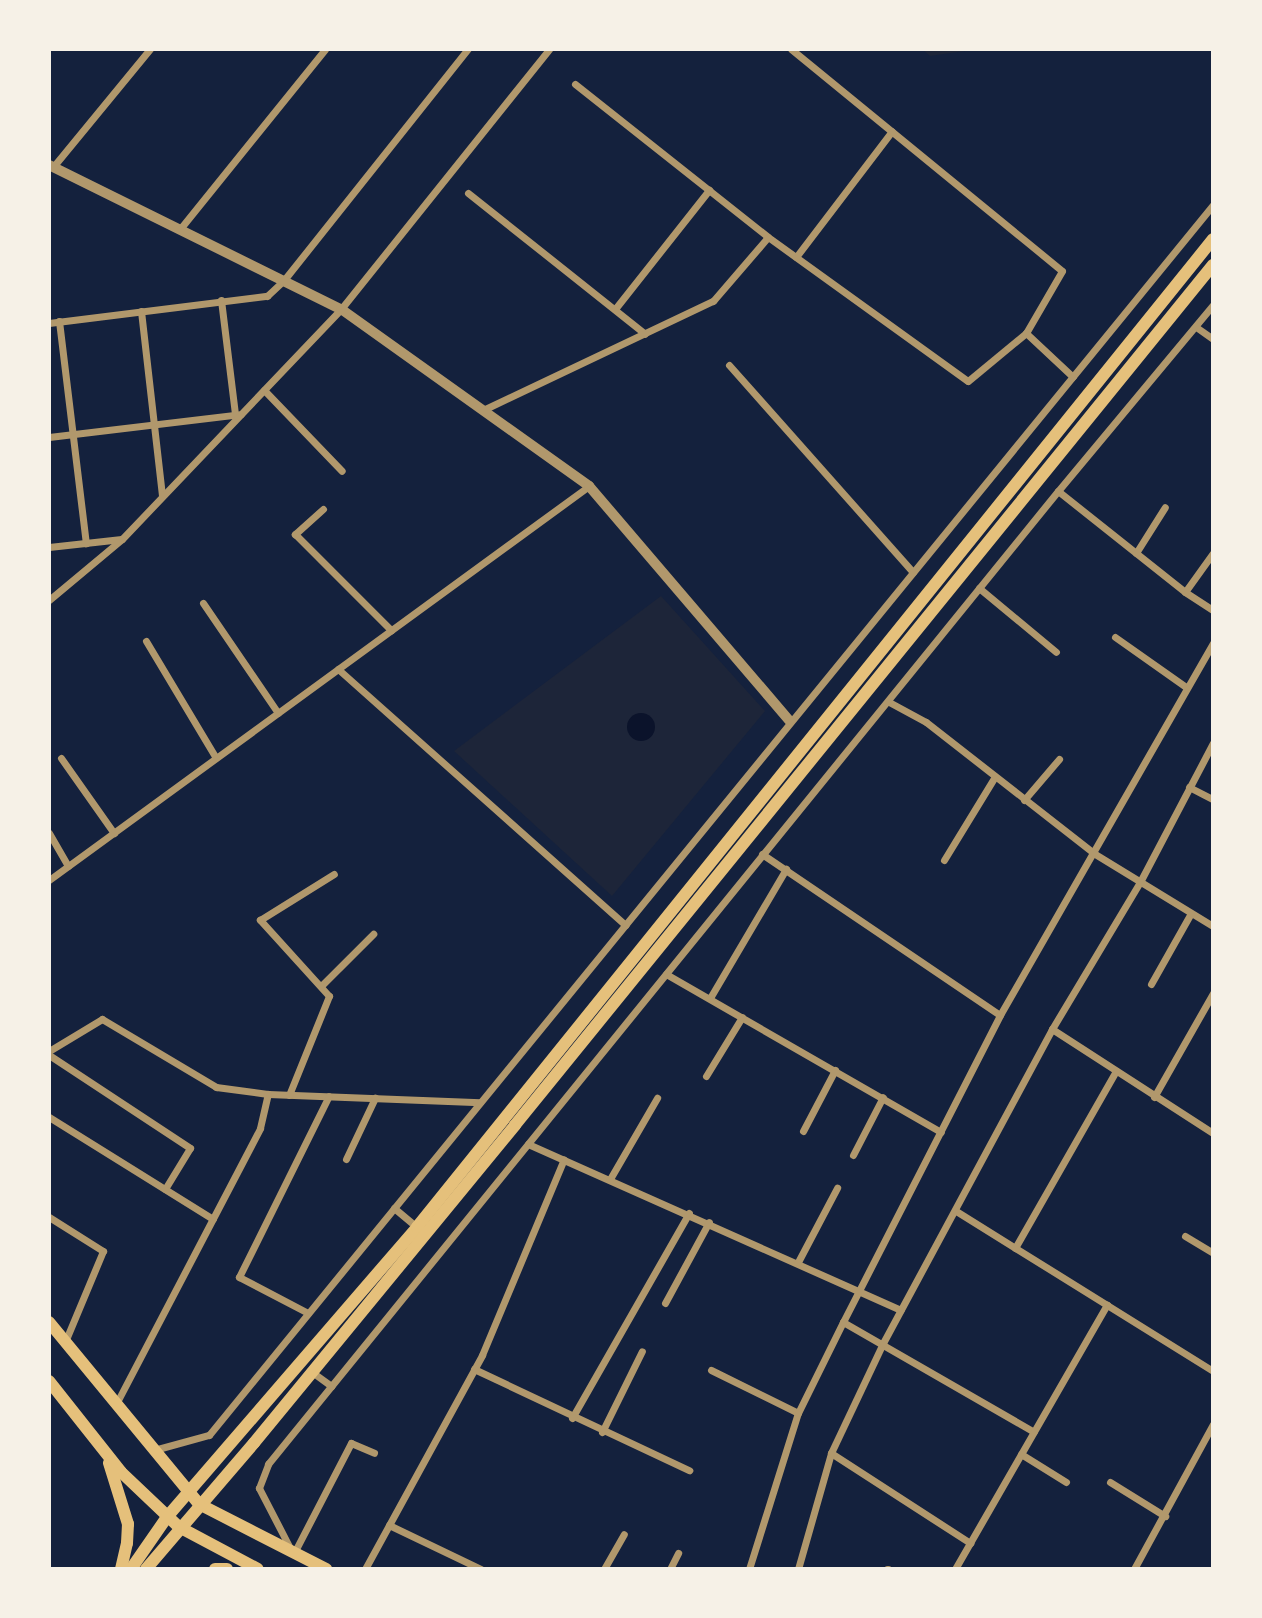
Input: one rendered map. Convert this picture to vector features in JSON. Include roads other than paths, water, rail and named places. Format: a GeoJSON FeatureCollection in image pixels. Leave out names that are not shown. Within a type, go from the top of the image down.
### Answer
{"type":"FeatureCollection","features":[{"type":"Feature","properties":{"kind":"main road"},"geometry":{"type":"LineString","coordinates":[[131,1569],[167,1517],[417,1227],[1213,239]]}},
{"type":"Feature","properties":{"kind":"main road"},"geometry":{"type":"LineString","coordinates":[[146,1569],[312,1372],[1213,265]]}},
{"type":"Feature","properties":{"kind":"main road"},"geometry":{"type":"LineString","coordinates":[[49,1322],[199,1504],[326,1569]]}},
{"type":"Feature","properties":{"kind":"main road"},"geometry":{"type":"LineString","coordinates":[[50,1384],[104,1450],[167,1517],[179,1527],[258,1569]]}},
{"type":"Feature","properties":{"kind":"main road"},"geometry":{"type":"LineString","coordinates":[[104,1450],[128,1524],[121,1569]]}},
{"type":"Feature","properties":{"kind":"main road"},"geometry":{"type":"LineString","coordinates":[[215,1569],[227,1569]]}},
{"type":"Feature","properties":{"kind":"street"},"geometry":{"type":"LineString","coordinates":[[150,49],[51,166],[341,309],[589,486],[790,721]]}},
{"type":"Feature","properties":{"kind":"street"},"geometry":{"type":"LineString","coordinates":[[180,229],[324,49]]}},
{"type":"Feature","properties":{"kind":"street"},"geometry":{"type":"LineString","coordinates":[[49,323],[267,296],[284,280],[468,49]]}},
{"type":"Feature","properties":{"kind":"street"},"geometry":{"type":"LineString","coordinates":[[49,600],[122,539],[238,414],[341,309],[550,49]]}},
{"type":"Feature","properties":{"kind":"street"},"geometry":{"type":"LineString","coordinates":[[575,84],[768,237],[968,381],[1026,333],[1062,271],[791,49]]}},
{"type":"Feature","properties":{"kind":"street"},"geometry":{"type":"LineString","coordinates":[[796,257],[892,131]]}},
{"type":"Feature","properties":{"kind":"street"},"geometry":{"type":"LineString","coordinates":[[615,309],[709,190]]}},
{"type":"Feature","properties":{"kind":"street"},"geometry":{"type":"LineString","coordinates":[[468,193],[645,334]]}},
{"type":"Feature","properties":{"kind":"street"},"geometry":{"type":"LineString","coordinates":[[153,1450],[209,1435],[1213,205]]}},
{"type":"Feature","properties":{"kind":"street"},"geometry":{"type":"LineString","coordinates":[[483,410],[713,301],[768,237]]}},
{"type":"Feature","properties":{"kind":"street"},"geometry":{"type":"LineString","coordinates":[[221,300],[238,414]]}},
{"type":"Feature","properties":{"kind":"street"},"geometry":{"type":"LineString","coordinates":[[293,1554],[267,1510],[259,1488],[268,1464],[762,853],[889,702],[1058,491],[1213,305]]}},
{"type":"Feature","properties":{"kind":"street"},"geometry":{"type":"LineString","coordinates":[[141,311],[162,496]]}},
{"type":"Feature","properties":{"kind":"street"},"geometry":{"type":"LineString","coordinates":[[59,321],[86,542]]}},
{"type":"Feature","properties":{"kind":"street"},"geometry":{"type":"LineString","coordinates":[[1196,327],[1213,339]]}},
{"type":"Feature","properties":{"kind":"street"},"geometry":{"type":"LineString","coordinates":[[1026,333],[1073,377]]}},
{"type":"Feature","properties":{"kind":"street"},"geometry":{"type":"LineString","coordinates":[[729,365],[913,572]]}},
{"type":"Feature","properties":{"kind":"street"},"geometry":{"type":"LineString","coordinates":[[264,390],[342,471]]}},
{"type":"Feature","properties":{"kind":"street"},"geometry":{"type":"LineString","coordinates":[[49,437],[238,414]]}},
{"type":"Feature","properties":{"kind":"street"},"geometry":{"type":"LineString","coordinates":[[49,880],[589,486]]}},
{"type":"Feature","properties":{"kind":"street"},"geometry":{"type":"LineString","coordinates":[[1058,491],[1185,592],[1213,610]]}},
{"type":"Feature","properties":{"kind":"street"},"geometry":{"type":"LineString","coordinates":[[1136,552],[1165,507]]}},
{"type":"Feature","properties":{"kind":"street"},"geometry":{"type":"LineString","coordinates":[[323,509],[295,534],[391,630]]}},
{"type":"Feature","properties":{"kind":"street"},"geometry":{"type":"LineString","coordinates":[[49,547],[122,539]]}},
{"type":"Feature","properties":{"kind":"street"},"geometry":{"type":"LineString","coordinates":[[1185,592],[1213,553]]}},
{"type":"Feature","properties":{"kind":"street"},"geometry":{"type":"LineString","coordinates":[[979,588],[1056,652]]}},
{"type":"Feature","properties":{"kind":"street"},"geometry":{"type":"LineString","coordinates":[[204,603],[278,713]]}},
{"type":"Feature","properties":{"kind":"street"},"geometry":{"type":"LineString","coordinates":[[1115,636],[1186,687]]}},
{"type":"Feature","properties":{"kind":"street"},"geometry":{"type":"LineString","coordinates":[[146,641],[216,758]]}},
{"type":"Feature","properties":{"kind":"street"},"geometry":{"type":"LineString","coordinates":[[749,1569],[798,1413],[843,1322],[1000,1015],[1095,854],[1213,643]]}},
{"type":"Feature","properties":{"kind":"street"},"geometry":{"type":"LineString","coordinates":[[338,669],[625,925]]}},
{"type":"Feature","properties":{"kind":"street"},"geometry":{"type":"LineString","coordinates":[[889,702],[926,722],[994,778],[1095,854],[1213,926]]}},
{"type":"Feature","properties":{"kind":"street"},"geometry":{"type":"LineString","coordinates":[[798,1569],[831,1452],[883,1343],[1052,1029],[1140,882],[1213,744]]}},
{"type":"Feature","properties":{"kind":"street"},"geometry":{"type":"LineString","coordinates":[[61,758],[114,833]]}},
{"type":"Feature","properties":{"kind":"street"},"geometry":{"type":"LineString","coordinates":[[1024,800],[1059,760]]}},
{"type":"Feature","properties":{"kind":"street"},"geometry":{"type":"LineString","coordinates":[[944,860],[994,778]]}},
{"type":"Feature","properties":{"kind":"street"},"geometry":{"type":"LineString","coordinates":[[1189,787],[1213,799]]}},
{"type":"Feature","properties":{"kind":"street"},"geometry":{"type":"LineString","coordinates":[[49,833],[68,866]]}},
{"type":"Feature","properties":{"kind":"street"},"geometry":{"type":"LineString","coordinates":[[762,853],[1000,1015]]}},
{"type":"Feature","properties":{"kind":"street"},"geometry":{"type":"LineString","coordinates":[[710,998],[786,869]]}},
{"type":"Feature","properties":{"kind":"street"},"geometry":{"type":"LineString","coordinates":[[289,1095],[329,996],[260,920],[334,874]]}},
{"type":"Feature","properties":{"kind":"street"},"geometry":{"type":"LineString","coordinates":[[1151,984],[1191,913]]}},
{"type":"Feature","properties":{"kind":"street"},"geometry":{"type":"LineString","coordinates":[[321,986],[373,934]]}},
{"type":"Feature","properties":{"kind":"street"},"geometry":{"type":"LineString","coordinates":[[666,974],[941,1132]]}},
{"type":"Feature","properties":{"kind":"street"},"geometry":{"type":"LineString","coordinates":[[1154,1097],[1213,993]]}},
{"type":"Feature","properties":{"kind":"street"},"geometry":{"type":"LineString","coordinates":[[706,1076],[742,1017]]}},
{"type":"Feature","properties":{"kind":"street"},"geometry":{"type":"LineString","coordinates":[[165,1189],[190,1148],[49,1053],[102,1019],[216,1087],[268,1094],[480,1102]]}},
{"type":"Feature","properties":{"kind":"street"},"geometry":{"type":"LineString","coordinates":[[1052,1029],[1213,1133]]}},
{"type":"Feature","properties":{"kind":"street"},"geometry":{"type":"LineString","coordinates":[[803,1131],[835,1070]]}},
{"type":"Feature","properties":{"kind":"street"},"geometry":{"type":"LineString","coordinates":[[1014,1248],[1115,1071]]}},
{"type":"Feature","properties":{"kind":"street"},"geometry":{"type":"LineString","coordinates":[[116,1404],[260,1128],[268,1094]]}},
{"type":"Feature","properties":{"kind":"street"},"geometry":{"type":"LineString","coordinates":[[308,1313],[239,1276],[329,1096]]}},
{"type":"Feature","properties":{"kind":"street"},"geometry":{"type":"LineString","coordinates":[[852,1155],[883,1097]]}},
{"type":"Feature","properties":{"kind":"street"},"geometry":{"type":"LineString","coordinates":[[346,1160],[375,1098]]}},
{"type":"Feature","properties":{"kind":"street"},"geometry":{"type":"LineString","coordinates":[[610,1180],[657,1098]]}},
{"type":"Feature","properties":{"kind":"street"},"geometry":{"type":"LineString","coordinates":[[49,1117],[213,1219]]}},
{"type":"Feature","properties":{"kind":"street"},"geometry":{"type":"LineString","coordinates":[[528,1144],[690,1213],[901,1310]]}},
{"type":"Feature","properties":{"kind":"street"},"geometry":{"type":"LineString","coordinates":[[365,1569],[474,1369],[564,1160]]}},
{"type":"Feature","properties":{"kind":"street"},"geometry":{"type":"LineString","coordinates":[[798,1262],[837,1188]]}},
{"type":"Feature","properties":{"kind":"street"},"geometry":{"type":"LineString","coordinates":[[394,1208],[417,1227]]}},
{"type":"Feature","properties":{"kind":"street"},"geometry":{"type":"LineString","coordinates":[[956,1211],[1213,1371]]}},
{"type":"Feature","properties":{"kind":"street"},"geometry":{"type":"LineString","coordinates":[[572,1418],[690,1213]]}},
{"type":"Feature","properties":{"kind":"street"},"geometry":{"type":"LineString","coordinates":[[49,1217],[103,1251],[65,1342]]}},
{"type":"Feature","properties":{"kind":"street"},"geometry":{"type":"LineString","coordinates":[[665,1303],[709,1223]]}},
{"type":"Feature","properties":{"kind":"street"},"geometry":{"type":"LineString","coordinates":[[1185,1236],[1213,1253]]}},
{"type":"Feature","properties":{"kind":"street"},"geometry":{"type":"LineString","coordinates":[[955,1569],[1107,1305]]}},
{"type":"Feature","properties":{"kind":"street"},"geometry":{"type":"LineString","coordinates":[[843,1322],[1034,1432]]}},
{"type":"Feature","properties":{"kind":"street"},"geometry":{"type":"LineString","coordinates":[[602,1432],[642,1351]]}},
{"type":"Feature","properties":{"kind":"street"},"geometry":{"type":"LineString","coordinates":[[474,1369],[572,1418],[689,1471]]}},
{"type":"Feature","properties":{"kind":"street"},"geometry":{"type":"LineString","coordinates":[[711,1370],[798,1413]]}},
{"type":"Feature","properties":{"kind":"street"},"geometry":{"type":"LineString","coordinates":[[312,1372],[331,1386]]}},
{"type":"Feature","properties":{"kind":"street"},"geometry":{"type":"LineString","coordinates":[[1134,1569],[1213,1424]]}},
{"type":"Feature","properties":{"kind":"street"},"geometry":{"type":"LineString","coordinates":[[293,1554],[351,1443],[374,1454]]}},
{"type":"Feature","properties":{"kind":"street"},"geometry":{"type":"LineString","coordinates":[[831,1452],[970,1543]]}},
{"type":"Feature","properties":{"kind":"street"},"geometry":{"type":"LineString","coordinates":[[1021,1454],[1066,1482]]}},
{"type":"Feature","properties":{"kind":"street"},"geometry":{"type":"LineString","coordinates":[[1110,1482],[1165,1516]]}},
{"type":"Feature","properties":{"kind":"street"},"geometry":{"type":"LineString","coordinates":[[389,1525],[481,1569]]}},
{"type":"Feature","properties":{"kind":"street"},"geometry":{"type":"LineString","coordinates":[[604,1569],[624,1534]]}},
{"type":"Feature","properties":{"kind":"street"},"geometry":{"type":"LineString","coordinates":[[670,1569],[678,1553]]}}]}
